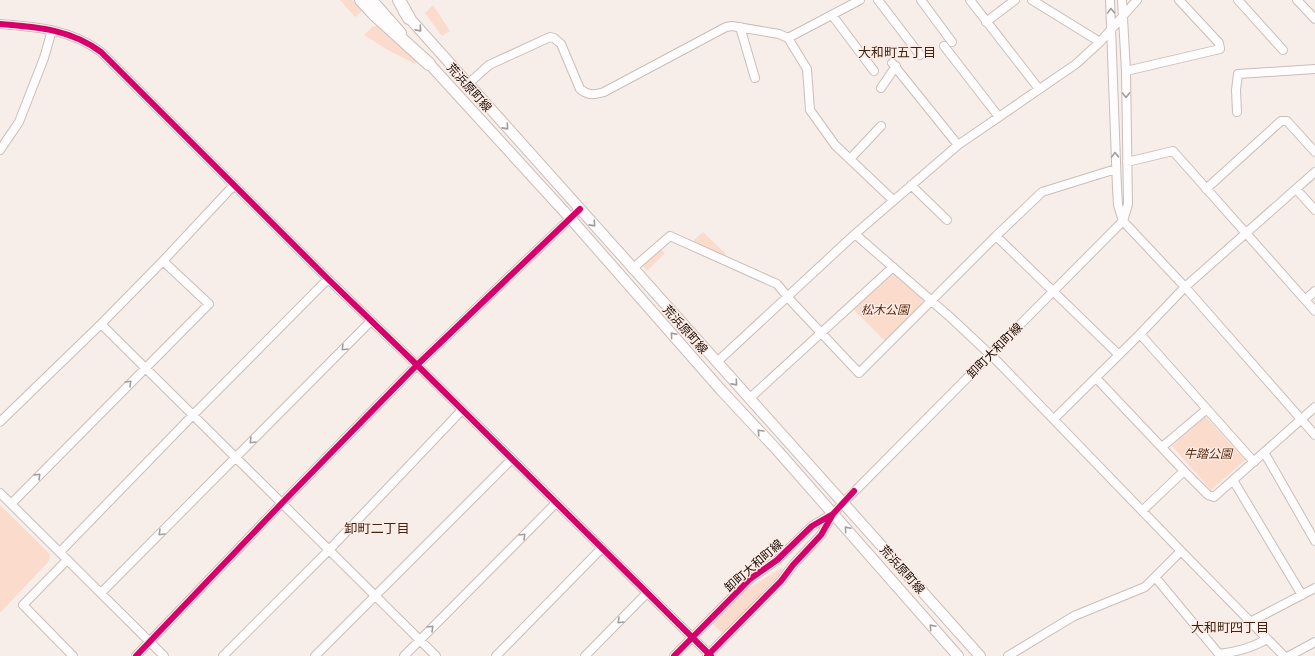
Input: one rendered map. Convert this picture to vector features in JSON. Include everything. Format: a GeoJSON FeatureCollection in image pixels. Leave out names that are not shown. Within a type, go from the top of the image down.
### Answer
{"type":"FeatureCollection","features":[{"type":"Feature","properties":{"kind":"highway"},"geometry":{"type":"LineString","coordinates":[[360,0],[429,64]]}},
{"type":"Feature","properties":{"kind":"highway"},"geometry":{"type":"LineString","coordinates":[[399,0],[409,18]]}},
{"type":"Feature","properties":{"kind":"main road","name":"荒浜原町線"},"geometry":{"type":"LineString","coordinates":[[372,0],[570,219],[721,390],[777,450],[958,656]]}},
{"type":"Feature","properties":{"kind":"main road","name":"荒浜原町線"},"geometry":{"type":"LineString","coordinates":[[394,0],[632,269],[980,656]]}},
{"type":"Feature","properties":{"kind":"street"},"geometry":{"type":"LineString","coordinates":[[788,38],[860,0]]}},
{"type":"Feature","properties":{"kind":"street"},"geometry":{"type":"LineString","coordinates":[[878,0],[920,55]]}},
{"type":"Feature","properties":{"kind":"street"},"geometry":{"type":"LineString","coordinates":[[921,0],[948,44],[999,116]]}},
{"type":"Feature","properties":{"kind":"street"},"geometry":{"type":"LineString","coordinates":[[970,0],[1039,89]]}},
{"type":"Feature","properties":{"kind":"street"},"geometry":{"type":"LineString","coordinates":[[986,22],[1015,0]]}},
{"type":"Feature","properties":{"kind":"street"},"geometry":{"type":"LineString","coordinates":[[1032,0],[1100,42]]}},
{"type":"Feature","properties":{"kind":"street"},"geometry":{"type":"LineString","coordinates":[[1110,0],[1118,205],[1123,221],[1185,287],[1315,435]]}},
{"type":"Feature","properties":{"kind":"street"},"geometry":{"type":"LineString","coordinates":[[1122,0],[1126,71],[1128,204],[1123,221]]}},
{"type":"Feature","properties":{"kind":"street"},"geometry":{"type":"LineString","coordinates":[[716,362],[855,234],[958,145],[1076,64],[1100,42],[1136,0]]}},
{"type":"Feature","properties":{"kind":"street"},"geometry":{"type":"LineString","coordinates":[[1126,71],[1220,49],[1219,43],[1179,0]]}},
{"type":"Feature","properties":{"kind":"street"},"geometry":{"type":"LineString","coordinates":[[1238,0],[1283,50]]}},
{"type":"Feature","properties":{"kind":"street"},"geometry":{"type":"LineString","coordinates":[[1297,0],[1315,19]]}},
{"type":"Feature","properties":{"kind":"street"},"geometry":{"type":"LineString","coordinates":[[832,15],[874,71]]}},
{"type":"Feature","properties":{"kind":"street"},"geometry":{"type":"LineString","coordinates":[[0,24],[34,27],[71,35],[89,43],[101,52],[328,279],[417,365],[709,655]]}},
{"type":"Feature","properties":{"kind":"street"},"geometry":{"type":"LineString","coordinates":[[468,84],[489,66],[550,37],[554,38],[561,44],[580,89],[589,95],[604,92],[726,27],[740,27],[779,34],[788,38],[807,69],[810,110],[835,145],[893,200]]}},
{"type":"Feature","properties":{"kind":"street"},"geometry":{"type":"LineString","coordinates":[[740,27],[755,78]]}},
{"type":"Feature","properties":{"kind":"street"},"geometry":{"type":"LineString","coordinates":[[0,150],[19,122],[44,58],[52,30]]}},
{"type":"Feature","properties":{"kind":"street"},"geometry":{"type":"LineString","coordinates":[[880,88],[894,64],[958,145]]}},
{"type":"Feature","properties":{"kind":"street"},"geometry":{"type":"LineString","coordinates":[[1237,112],[1236,90],[1238,74],[1315,69]]}},
{"type":"Feature","properties":{"kind":"street"},"geometry":{"type":"LineString","coordinates":[[1206,189],[1281,121],[1287,121],[1315,152]]}},
{"type":"Feature","properties":{"kind":"street"},"geometry":{"type":"LineString","coordinates":[[850,159],[881,126]]}},
{"type":"Feature","properties":{"kind":"street"},"geometry":{"type":"LineString","coordinates":[[1127,162],[1173,151],[1315,311]]}},
{"type":"Feature","properties":{"kind":"street"},"geometry":{"type":"LineString","coordinates":[[632,269],[670,236],[777,284],[787,297],[859,373],[1042,192],[1116,169]]}},
{"type":"Feature","properties":{"kind":"street"},"geometry":{"type":"LineString","coordinates":[[1054,419],[1185,287],[1315,172]]}},
{"type":"Feature","properties":{"kind":"street"},"geometry":{"type":"LineString","coordinates":[[0,422],[101,324],[163,261],[234,185]]}},
{"type":"Feature","properties":{"kind":"street"},"geometry":{"type":"LineString","coordinates":[[911,185],[947,220]]}},
{"type":"Feature","properties":{"kind":"street"},"geometry":{"type":"LineString","coordinates":[[1296,189],[1315,210]]}},
{"type":"Feature","properties":{"kind":"street"},"geometry":{"type":"LineString","coordinates":[[136,656],[282,503],[417,365],[580,209]]}},
{"type":"Feature","properties":{"kind":"street","name":"卸町大和町線"},"geometry":{"type":"LineString","coordinates":[[709,655],[781,581],[793,565],[821,535],[833,514],[843,502],[1123,221]]}},
{"type":"Feature","properties":{"kind":"street"},"geometry":{"type":"LineString","coordinates":[[855,234],[990,354],[1284,656]]}},
{"type":"Feature","properties":{"kind":"street"},"geometry":{"type":"LineString","coordinates":[[996,236],[1119,355]]}},
{"type":"Feature","properties":{"kind":"street"},"geometry":{"type":"LineString","coordinates":[[11,504],[208,304],[163,261]]}},
{"type":"Feature","properties":{"kind":"street"},"geometry":{"type":"LineString","coordinates":[[749,399],[893,267]]}},
{"type":"Feature","properties":{"kind":"street"},"geometry":{"type":"LineString","coordinates":[[60,552],[328,279]]}},
{"type":"Feature","properties":{"kind":"street"},"geometry":{"type":"LineString","coordinates":[[1305,300],[1315,291]]}},
{"type":"Feature","properties":{"kind":"street"},"geometry":{"type":"LineString","coordinates":[[101,593],[371,320]]}},
{"type":"Feature","properties":{"kind":"street"},"geometry":{"type":"LineString","coordinates":[[101,324],[436,656]]}},
{"type":"Feature","properties":{"kind":"street"},"geometry":{"type":"LineString","coordinates":[[1140,334],[1254,462]]}},
{"type":"Feature","properties":{"kind":"street"},"geometry":{"type":"LineString","coordinates":[[1096,378],[1184,471],[1208,495],[1214,497],[1315,407]]}},
{"type":"Feature","properties":{"kind":"street"},"geometry":{"type":"LineString","coordinates":[[1162,448],[1207,409]]}},
{"type":"Feature","properties":{"kind":"street"},"geometry":{"type":"LineString","coordinates":[[223,656],[329,550],[462,410]]}},
{"type":"Feature","properties":{"kind":"street"},"geometry":{"type":"LineString","coordinates":[[1264,452],[1315,541]]}},
{"type":"Feature","properties":{"kind":"street"},"geometry":{"type":"LineString","coordinates":[[315,656],[512,460]]}},
{"type":"Feature","properties":{"kind":"street"},"geometry":{"type":"LineString","coordinates":[[1142,511],[1184,471]]}},
{"type":"Feature","properties":{"kind":"street"},"geometry":{"type":"LineString","coordinates":[[1233,480],[1302,595]]}},
{"type":"Feature","properties":{"kind":"street"},"geometry":{"type":"LineString","coordinates":[[0,493],[164,656]]}},
{"type":"Feature","properties":{"kind":"street"},"geometry":{"type":"LineString","coordinates":[[404,656],[556,503]]}},
{"type":"Feature","properties":{"kind":"street","name":"卸町大和町線"},"geometry":{"type":"LineString","coordinates":[[674,656],[750,579],[777,560],[812,526],[833,514]]}},
{"type":"Feature","properties":{"kind":"street"},"geometry":{"type":"LineString","coordinates":[[496,656],[602,548]]}},
{"type":"Feature","properties":{"kind":"street"},"geometry":{"type":"LineString","coordinates":[[1008,656],[1074,616],[1145,587],[1181,551]]}},
{"type":"Feature","properties":{"kind":"street"},"geometry":{"type":"LineString","coordinates":[[67,560],[23,605],[73,656]]}},
{"type":"Feature","properties":{"kind":"street"},"geometry":{"type":"LineString","coordinates":[[1155,577],[1219,654],[1236,652],[1256,645],[1267,639]]}},
{"type":"Feature","properties":{"kind":"street"},"geometry":{"type":"LineString","coordinates":[[1250,622],[1315,588]]}},
{"type":"Feature","properties":{"kind":"street"},"geometry":{"type":"LineString","coordinates":[[585,656],[647,593]]}},
{"type":"Feature","properties":{"kind":"street"},"geometry":{"type":"LineString","coordinates":[[1289,656],[1315,642]]}},
{"type":"Feature","properties":{"kind":"green space"},"geometry":{"type":"Polygon","coordinates":[[[340,0],[352,0],[362,11],[355,17],[340,0]]]}},
{"type":"Feature","properties":{"kind":"green space"},"geometry":{"type":"Polygon","coordinates":[[[433,5],[450,31],[442,36],[425,13],[433,5]]]}},
{"type":"Feature","properties":{"kind":"green space"},"geometry":{"type":"Polygon","coordinates":[[[373,26],[378,26],[417,62],[415,64],[364,35],[373,26]]]}},
{"type":"Feature","properties":{"kind":"green space"},"geometry":{"type":"Polygon","coordinates":[[[703,232],[726,254],[724,256],[692,242],[703,232]]]}},
{"type":"Feature","properties":{"kind":"green space"},"geometry":{"type":"Polygon","coordinates":[[[661,249],[665,253],[647,271],[643,266],[661,249]]]}},
{"type":"Feature","properties":{"kind":"green space","name":"松木公園"},"geometry":{"type":"Polygon","coordinates":[[[896,274],[923,300],[922,304],[885,341],[853,309],[889,275],[896,274]]]}},
{"type":"Feature","properties":{"kind":"green space","name":"牛踏公園"},"geometry":{"type":"Polygon","coordinates":[[[1205,416],[1245,460],[1211,490],[1172,446],[1205,416]]]}},
{"type":"Feature","properties":{"kind":"green space"},"geometry":{"type":"Polygon","coordinates":[[[0,505],[50,554],[49,561],[0,613],[0,505]]]}},
{"type":"Feature","properties":{"kind":"green space"},"geometry":{"type":"Polygon","coordinates":[[[781,568],[784,570],[723,634],[712,623],[746,590],[781,568]]]}},
{"type":"Feature","properties":{"kind":"cycle path"},"geometry":{"type":"LineString","coordinates":[[0,24],[53,30],[77,38],[101,52],[328,279],[711,656]]}},
{"type":"Feature","properties":{"kind":"cycle path"},"geometry":{"type":"LineString","coordinates":[[136,656],[282,503],[417,365],[580,209]]}},
{"type":"Feature","properties":{"kind":"cycle path"},"geometry":{"type":"LineString","coordinates":[[707,656],[781,581],[793,565],[821,535],[833,514],[854,491]]}},
{"type":"Feature","properties":{"kind":"cycle path"},"geometry":{"type":"LineString","coordinates":[[674,656],[750,579],[777,560],[812,526],[833,514]]}},
{"type":"Feature","properties":{"kind":"district","name":"大和町五丁目"},"geometry":{"type":"Point","coordinates":[897,51]}},
{"type":"Feature","properties":{"kind":"district","name":"卸町二丁目"},"geometry":{"type":"Point","coordinates":[377,527]}},
{"type":"Feature","properties":{"kind":"district","name":"大和町四丁目"},"geometry":{"type":"Point","coordinates":[1230,626]}}]}
